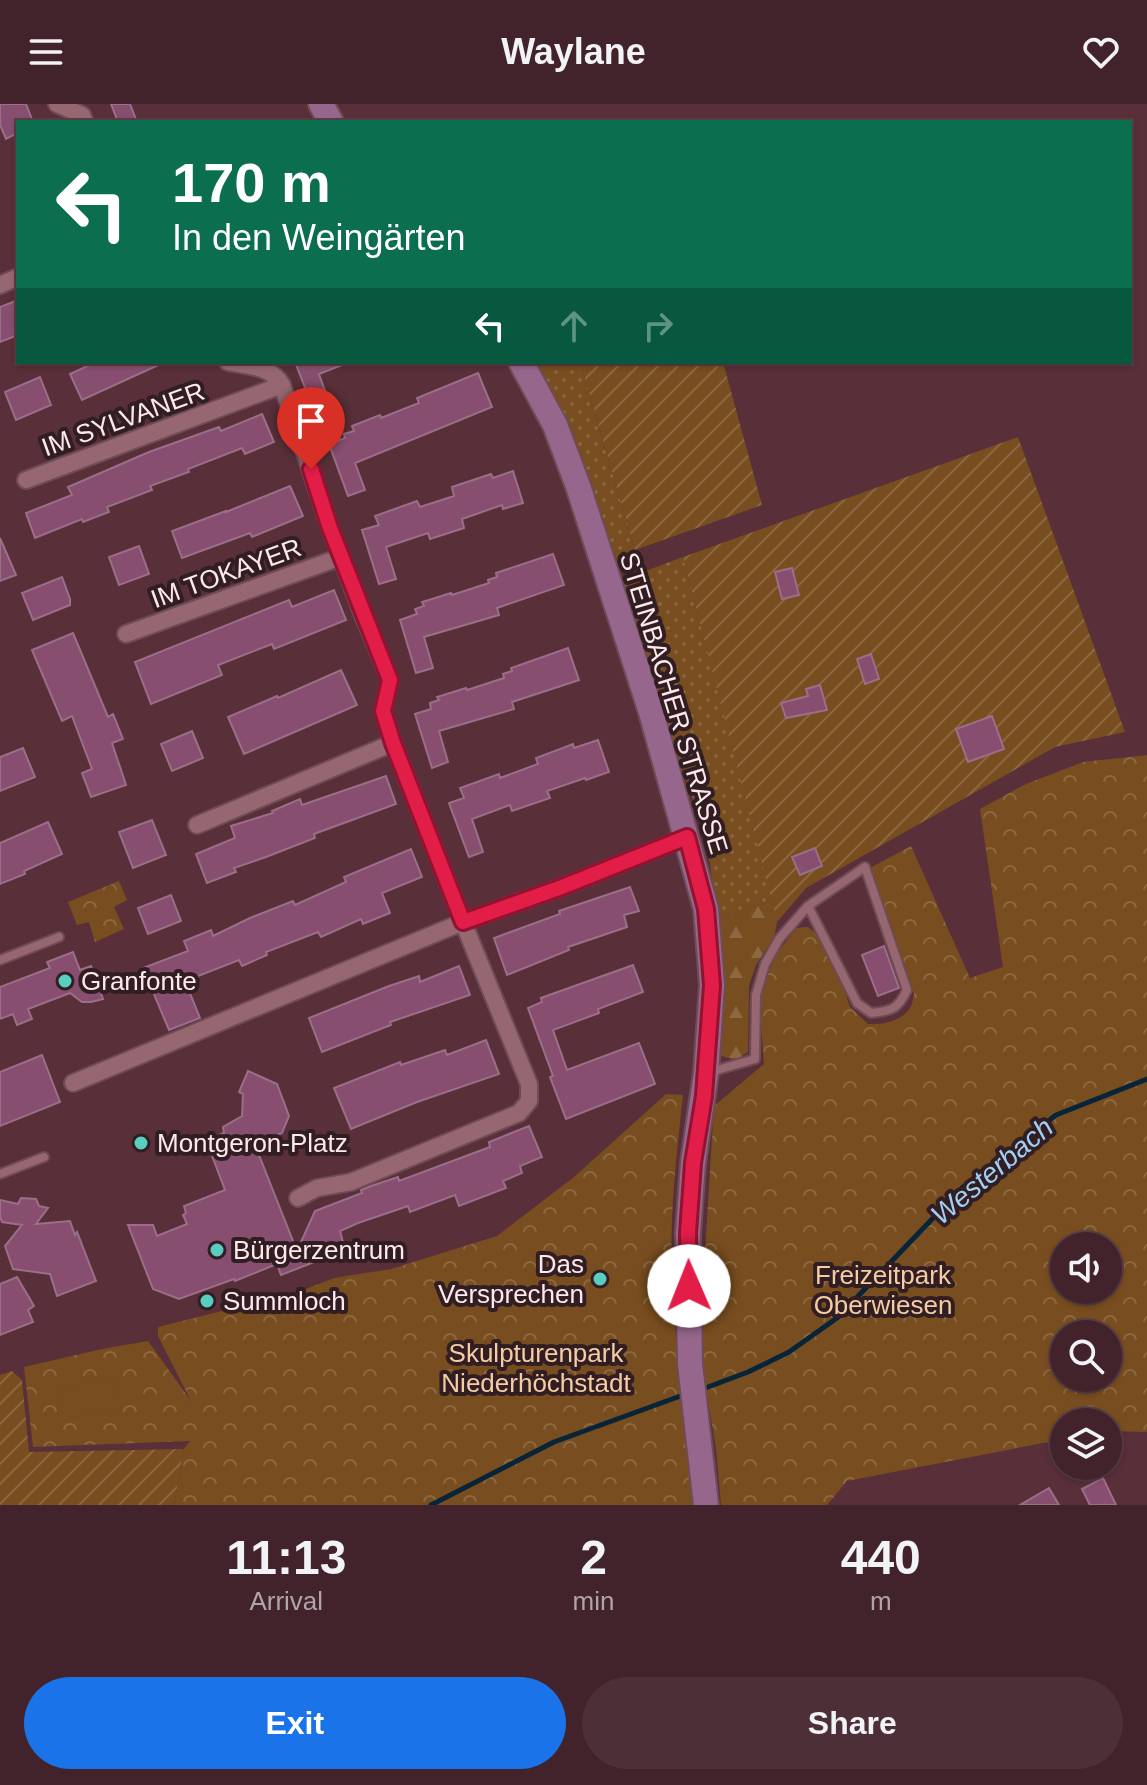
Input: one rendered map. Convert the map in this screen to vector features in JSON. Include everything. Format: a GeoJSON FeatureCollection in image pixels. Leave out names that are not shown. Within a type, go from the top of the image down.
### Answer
{"type":"FeatureCollection","features":[{"type":"Feature","properties":{"kind":"main road","name":"STEINBACHER STRASSE"},"geometry":{"type":"LineString","coordinates":[[522,364],[555,425],[578,486],[651,712],[706,909],[712,985],[706,1073],[693,1163],[688,1233],[692,1377],[706,1505]]}},
{"type":"Feature","properties":{"kind":"street"},"geometry":{"type":"LineString","coordinates":[[57,104],[82,115],[84,120]]}},
{"type":"Feature","properties":{"kind":"street"},"geometry":{"type":"LineString","coordinates":[[237,364],[271,372],[282,385],[341,557],[390,680],[383,711],[393,743],[529,1084],[529,1101],[519,1113],[351,1182],[317,1188],[298,1198]]}},
{"type":"Feature","properties":{"kind":"street","name":"IM SYLVANER"},"geometry":{"type":"LineString","coordinates":[[26,480],[282,385]]}},
{"type":"Feature","properties":{"kind":"street","name":"IM TOKAYER"},"geometry":{"type":"LineString","coordinates":[[126,634],[341,557]]}},
{"type":"Feature","properties":{"kind":"street"},"geometry":{"type":"LineString","coordinates":[[197,825],[393,743]]}},
{"type":"Feature","properties":{"kind":"street"},"geometry":{"type":"LineString","coordinates":[[73,1083],[463,922],[687,837]]}},
{"type":"Feature","properties":{"kind":"lane"},"geometry":{"type":"LineString","coordinates":[[706,1073],[755,1059],[756,995],[765,964],[779,939],[808,906],[865,867],[907,990],[900,1003],[888,1012],[871,1013],[857,1003],[808,906]]}},
{"type":"Feature","properties":{"kind":"lane"},"geometry":{"type":"LineString","coordinates":[[0,960],[59,937]]}},
{"type":"Feature","properties":{"kind":"lane"},"geometry":{"type":"LineString","coordinates":[[0,1174],[44,1157]]}},
{"type":"Feature","properties":{"kind":"green space"},"geometry":{"type":"Polygon","coordinates":[[[534,364],[581,364],[635,550],[617,560],[541,374],[534,364]]]}},
{"type":"Feature","properties":{"kind":"green space"},"geometry":{"type":"Polygon","coordinates":[[[581,364],[724,364],[762,505],[635,550],[581,364]]]}},
{"type":"Feature","properties":{"kind":"green space"},"geometry":{"type":"Polygon","coordinates":[[[1018,437],[1125,732],[1055,747],[806,888],[777,922],[683,557],[1018,437]]]}},
{"type":"Feature","properties":{"kind":"green space"},"geometry":{"type":"Polygon","coordinates":[[[683,557],[773,900],[718,920],[706,836],[616,582],[683,557]]]}},
{"type":"Feature","properties":{"kind":"green space","name":"Freizeitpark Oberwiesen"},"geometry":{"type":"Polygon","coordinates":[[[1147,755],[1147,1432],[1122,1431],[1122,1408],[1050,1408],[1050,1442],[847,1481],[827,1505],[721,1505],[716,1448],[699,1349],[714,1106],[764,1064],[759,996],[775,956],[796,928],[808,927],[818,935],[837,969],[850,1007],[868,1024],[886,1023],[908,1011],[914,993],[870,868],[911,846],[970,978],[1003,967],[980,809],[1026,784],[1083,762],[1147,755]]]}},
{"type":"Feature","properties":{"kind":"green space"},"geometry":{"type":"Polygon","coordinates":[[[119,881],[127,900],[114,907],[124,929],[95,942],[89,922],[77,925],[68,902],[119,881]]]}},
{"type":"Feature","properties":{"kind":"green space"},"geometry":{"type":"Polygon","coordinates":[[[773,900],[777,922],[774,937],[756,965],[749,985],[748,1052],[736,1060],[718,1055],[718,920],[773,900]]]}},
{"type":"Feature","properties":{"kind":"green space","name":"Skulpturenpark Niederhöchstadt"},"geometry":{"type":"Polygon","coordinates":[[[666,1094],[683,1095],[672,1213],[671,1261],[679,1368],[698,1505],[174,1505],[184,1449],[190,1441],[33,1447],[24,1367],[148,1341],[191,1401],[158,1336],[158,1327],[222,1311],[262,1311],[295,1303],[293,1294],[334,1278],[391,1269],[497,1236],[574,1177],[666,1094]]]}},
{"type":"Feature","properties":{"kind":"green space"},"geometry":{"type":"Polygon","coordinates":[[[12,1371],[22,1380],[29,1452],[184,1449],[174,1505],[0,1505],[0,1375],[12,1371]]]}},
{"type":"Feature","properties":{"kind":"green space"},"geometry":{"type":"Polygon","coordinates":[[[117,1379],[121,1412],[63,1418],[59,1387],[117,1379]]]}},
{"type":"Feature","properties":{"kind":"building"},"geometry":{"type":"Polygon","coordinates":[[[0,104],[26,104],[32,120],[16,120],[16,134],[6,139],[0,125],[0,104]]]}},
{"type":"Feature","properties":{"kind":"building"},"geometry":{"type":"Polygon","coordinates":[[[111,104],[130,104],[136,120],[117,120],[111,104]]]}},
{"type":"Feature","properties":{"kind":"building"},"geometry":{"type":"Polygon","coordinates":[[[16,301],[16,336],[0,342],[0,307],[16,301]]]}},
{"type":"Feature","properties":{"kind":"building"},"geometry":{"type":"Polygon","coordinates":[[[92,364],[161,364],[82,400],[70,374],[92,364]]]}},
{"type":"Feature","properties":{"kind":"building"},"geometry":{"type":"Polygon","coordinates":[[[296,364],[344,364],[319,374],[329,402],[313,408],[296,364]]]}},
{"type":"Feature","properties":{"kind":"building"},"geometry":{"type":"Polygon","coordinates":[[[478,373],[492,407],[355,463],[365,490],[348,496],[329,444],[354,431],[352,426],[419,403],[417,398],[478,373]]]}},
{"type":"Feature","properties":{"kind":"building"},"geometry":{"type":"Polygon","coordinates":[[[40,377],[51,405],[16,420],[5,392],[40,377]]]}},
{"type":"Feature","properties":{"kind":"building"},"geometry":{"type":"Polygon","coordinates":[[[262,414],[274,442],[245,454],[242,448],[188,469],[189,472],[150,486],[152,490],[107,507],[109,512],[35,538],[26,513],[72,495],[68,487],[149,452],[219,427],[221,431],[262,414]]]}},
{"type":"Feature","properties":{"kind":"building"},"geometry":{"type":"Polygon","coordinates":[[[513,471],[523,503],[503,509],[502,505],[462,519],[464,528],[430,539],[428,533],[386,547],[396,579],[379,584],[362,530],[379,525],[375,516],[417,501],[420,507],[454,496],[452,487],[491,474],[493,478],[513,471]]]}},
{"type":"Feature","properties":{"kind":"building"},"geometry":{"type":"Polygon","coordinates":[[[290,486],[303,516],[252,537],[250,533],[182,558],[172,531],[290,486]]]}},
{"type":"Feature","properties":{"kind":"building"},"geometry":{"type":"Polygon","coordinates":[[[0,538],[16,575],[0,581],[0,538]]]}},
{"type":"Feature","properties":{"kind":"building"},"geometry":{"type":"Polygon","coordinates":[[[139,546],[149,574],[119,585],[109,557],[139,546]]]}},
{"type":"Feature","properties":{"kind":"building"},"geometry":{"type":"Polygon","coordinates":[[[553,554],[564,585],[497,608],[499,615],[424,637],[433,668],[416,673],[400,620],[417,614],[415,609],[424,606],[422,602],[489,583],[488,580],[497,577],[496,573],[553,554]]]}},
{"type":"Feature","properties":{"kind":"building"},"geometry":{"type":"Polygon","coordinates":[[[792,568],[799,595],[782,599],[775,572],[792,568]]]}},
{"type":"Feature","properties":{"kind":"building"},"geometry":{"type":"Polygon","coordinates":[[[62,577],[70,605],[33,620],[22,593],[62,577]]]}},
{"type":"Feature","properties":{"kind":"building"},"geometry":{"type":"Polygon","coordinates":[[[334,590],[346,620],[274,649],[272,644],[218,665],[222,675],[151,704],[135,662],[289,600],[292,607],[334,590]]]}},
{"type":"Feature","properties":{"kind":"building"},"geometry":{"type":"Polygon","coordinates":[[[73,633],[108,717],[113,714],[123,739],[112,743],[126,785],[91,797],[82,773],[92,769],[72,716],[62,721],[32,650],[73,633]]]}},
{"type":"Feature","properties":{"kind":"building"},"geometry":{"type":"Polygon","coordinates":[[[568,648],[579,680],[512,702],[514,709],[439,731],[448,762],[432,768],[415,714],[431,709],[430,703],[439,700],[437,697],[504,678],[503,674],[512,671],[511,668],[568,648]]]}},
{"type":"Feature","properties":{"kind":"building"},"geometry":{"type":"Polygon","coordinates":[[[871,654],[879,679],[865,684],[857,659],[871,654]]]}},
{"type":"Feature","properties":{"kind":"building"},"geometry":{"type":"Polygon","coordinates":[[[341,670],[357,705],[244,754],[228,717],[341,670]]]}},
{"type":"Feature","properties":{"kind":"building"},"geometry":{"type":"Polygon","coordinates":[[[820,685],[827,710],[786,718],[781,703],[808,696],[806,689],[820,685]]]}},
{"type":"Feature","properties":{"kind":"building"},"geometry":{"type":"Polygon","coordinates":[[[992,716],[1004,749],[968,762],[956,729],[992,716]]]}},
{"type":"Feature","properties":{"kind":"building"},"geometry":{"type":"Polygon","coordinates":[[[192,731],[203,758],[172,771],[161,744],[192,731]]]}},
{"type":"Feature","properties":{"kind":"building"},"geometry":{"type":"Polygon","coordinates":[[[598,740],[609,772],[547,791],[550,798],[512,811],[510,805],[472,819],[483,852],[469,857],[449,803],[464,798],[460,788],[538,764],[536,758],[573,744],[574,748],[598,740]]]}},
{"type":"Feature","properties":{"kind":"building"},"geometry":{"type":"Polygon","coordinates":[[[23,748],[35,777],[0,791],[0,757],[23,748]]]}},
{"type":"Feature","properties":{"kind":"building"},"geometry":{"type":"Polygon","coordinates":[[[386,776],[396,804],[314,834],[315,838],[234,868],[236,872],[207,883],[196,854],[235,838],[231,826],[273,813],[300,799],[302,805],[386,776]]]}},
{"type":"Feature","properties":{"kind":"building"},"geometry":{"type":"Polygon","coordinates":[[[152,820],[166,855],[133,868],[119,832],[152,820]]]}},
{"type":"Feature","properties":{"kind":"building"},"geometry":{"type":"Polygon","coordinates":[[[48,822],[62,854],[0,884],[0,843],[48,822]]]}},
{"type":"Feature","properties":{"kind":"building"},"geometry":{"type":"Polygon","coordinates":[[[815,848],[822,866],[800,875],[792,857],[815,848]]]}},
{"type":"Feature","properties":{"kind":"building"},"geometry":{"type":"Polygon","coordinates":[[[411,849],[422,877],[382,893],[390,913],[363,924],[361,919],[321,937],[318,932],[266,952],[267,955],[242,966],[239,960],[185,981],[200,1018],[169,1030],[143,968],[188,951],[184,941],[211,930],[213,936],[293,901],[295,905],[346,882],[344,877],[411,849]]]}},
{"type":"Feature","properties":{"kind":"building"},"geometry":{"type":"Polygon","coordinates":[[[630,887],[639,911],[624,915],[627,927],[568,947],[569,950],[507,975],[494,938],[560,914],[559,911],[630,887]]]}},
{"type":"Feature","properties":{"kind":"building"},"geometry":{"type":"Polygon","coordinates":[[[171,895],[181,921],[148,934],[138,908],[171,895]]]}},
{"type":"Feature","properties":{"kind":"building"},"geometry":{"type":"Polygon","coordinates":[[[884,946],[899,988],[878,996],[862,955],[884,946]]]}},
{"type":"Feature","properties":{"kind":"building"},"geometry":{"type":"Polygon","coordinates":[[[73,952],[80,970],[91,966],[103,999],[82,1002],[70,993],[28,1009],[32,1019],[17,1025],[13,1014],[0,1019],[0,987],[50,968],[47,962],[73,952]]]}},
{"type":"Feature","properties":{"kind":"building"},"geometry":{"type":"Polygon","coordinates":[[[633,965],[643,992],[553,1030],[567,1070],[639,1043],[655,1084],[566,1119],[528,1008],[542,1002],[541,998],[633,965]]]}},
{"type":"Feature","properties":{"kind":"building"},"geometry":{"type":"Polygon","coordinates":[[[459,966],[470,995],[390,1022],[391,1025],[322,1052],[309,1018],[389,986],[419,976],[420,982],[459,966]]]}},
{"type":"Feature","properties":{"kind":"building"},"geometry":{"type":"Polygon","coordinates":[[[486,1040],[499,1074],[351,1129],[334,1088],[400,1062],[401,1065],[445,1050],[447,1055],[486,1040]]]}},
{"type":"Feature","properties":{"kind":"building"},"geometry":{"type":"Polygon","coordinates":[[[42,1055],[60,1102],[0,1126],[0,1072],[42,1055]]]}},
{"type":"Feature","properties":{"kind":"building"},"geometry":{"type":"Polygon","coordinates":[[[248,1071],[277,1084],[289,1116],[282,1133],[257,1143],[297,1251],[315,1211],[362,1193],[361,1190],[371,1186],[398,1177],[399,1181],[490,1147],[489,1142],[529,1126],[542,1157],[520,1166],[522,1173],[503,1181],[506,1188],[459,1206],[455,1195],[410,1212],[408,1206],[340,1231],[345,1250],[281,1275],[277,1264],[179,1299],[153,1289],[128,1225],[153,1225],[157,1236],[187,1224],[183,1215],[186,1213],[184,1206],[225,1190],[206,1140],[224,1133],[223,1127],[242,1116],[243,1094],[239,1092],[248,1071]]]}},
{"type":"Feature","properties":{"kind":"building"},"geometry":{"type":"Polygon","coordinates":[[[21,1198],[36,1199],[39,1206],[48,1208],[36,1224],[70,1221],[96,1281],[57,1296],[50,1274],[13,1269],[5,1246],[22,1225],[2,1222],[0,1200],[18,1204],[21,1198]]]}},
{"type":"Feature","properties":{"kind":"building"},"geometry":{"type":"Polygon","coordinates":[[[17,1277],[34,1306],[28,1310],[33,1322],[0,1335],[0,1284],[17,1277]]]}},
{"type":"Feature","properties":{"kind":"building"},"geometry":{"type":"Polygon","coordinates":[[[1104,1480],[1116,1505],[1090,1505],[1082,1489],[1104,1480]]]}},
{"type":"Feature","properties":{"kind":"building"},"geometry":{"type":"Polygon","coordinates":[[[1049,1488],[1059,1505],[1020,1505],[1049,1488]]]}},
{"type":"Feature","properties":{"kind":"waterway","name":"Westerbach"},"geometry":{"type":"LineString","coordinates":[[700,1390],[789,1352],[837,1318],[962,1188],[1056,1115],[1147,1079]]}},
{"type":"Feature","properties":{"kind":"waterway","name":"Westerbach"},"geometry":{"type":"LineString","coordinates":[[431,1505],[554,1442],[686,1394]]}},
{"type":"Feature","properties":{"kind":"place","name":"Granfonte"},"geometry":{"type":"Point","coordinates":[65,981]}},
{"type":"Feature","properties":{"kind":"place","name":"Montgeron-Platz"},"geometry":{"type":"Point","coordinates":[141,1143]}},
{"type":"Feature","properties":{"kind":"place","name":"Bürgerzentrum"},"geometry":{"type":"Point","coordinates":[217,1250]}},
{"type":"Feature","properties":{"kind":"place","name":"Das Versprechen"},"geometry":{"type":"Point","coordinates":[600,1279]}},
{"type":"Feature","properties":{"kind":"place","name":"Summloch"},"geometry":{"type":"Point","coordinates":[207,1301]}},
{"type":"Feature","properties":{"kind":"route"},"geometry":{"type":"LineString","coordinates":[[311,469],[330,528],[390,680],[383,711],[393,743],[463,922],[687,837],[706,909],[712,985],[704,1096],[693,1163],[688,1233],[689,1286]]}}]}
